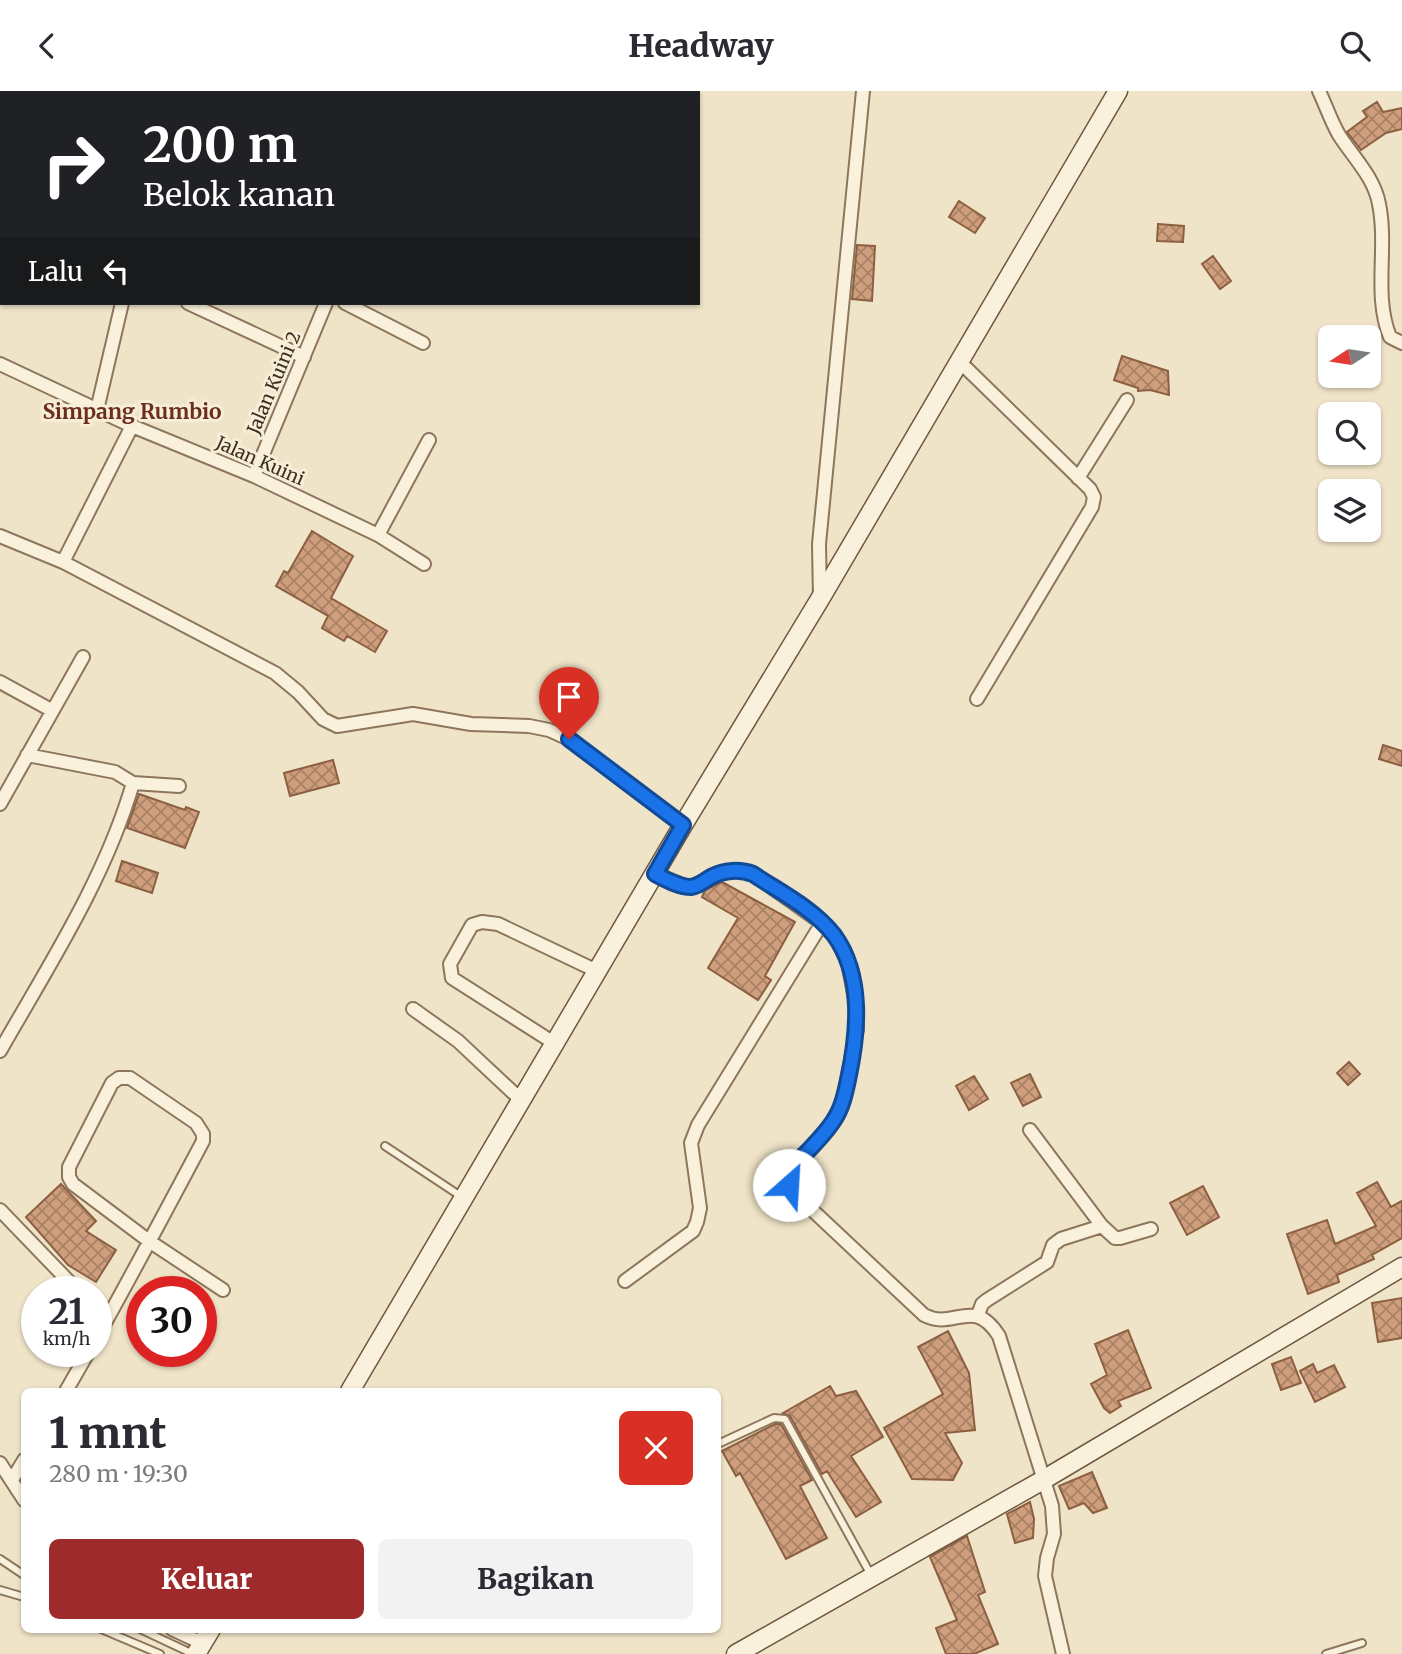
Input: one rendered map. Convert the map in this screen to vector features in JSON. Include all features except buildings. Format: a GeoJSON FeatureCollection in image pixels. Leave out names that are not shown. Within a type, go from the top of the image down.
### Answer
{"type":"FeatureCollection","features":[{"type":"Feature","properties":{"kind":"street"},"geometry":{"type":"LineString","coordinates":[[820,599],[819,544],[863,91]]}},
{"type":"Feature","properties":{"kind":"street"},"geometry":{"type":"LineString","coordinates":[[352,1388],[1118,91]]}},
{"type":"Feature","properties":{"kind":"street"},"geometry":{"type":"LineString","coordinates":[[1320,91],[1338,133],[1367,174],[1379,203],[1380,281],[1386,327],[1390,337],[1402,343]]}},
{"type":"Feature","properties":{"kind":"street"},"geometry":{"type":"LineString","coordinates":[[97,409],[122,305]]}},
{"type":"Feature","properties":{"kind":"street"},"geometry":{"type":"LineString","coordinates":[[192,305],[304,357]]}},
{"type":"Feature","properties":{"kind":"street","name":"Jalan Kuini 2"},"geometry":{"type":"LineString","coordinates":[[254,476],[325,305]]}},
{"type":"Feature","properties":{"kind":"street"},"geometry":{"type":"LineString","coordinates":[[349,305],[423,343]]}},
{"type":"Feature","properties":{"kind":"street"},"geometry":{"type":"LineString","coordinates":[[959,361],[1090,489],[1094,497],[1092,507],[977,699]]}},
{"type":"Feature","properties":{"kind":"street","name":"Jalan Kuini"},"geometry":{"type":"LineString","coordinates":[[0,364],[132,426],[254,476],[377,535],[424,563]]}},
{"type":"Feature","properties":{"kind":"street"},"geometry":{"type":"LineString","coordinates":[[1078,478],[1127,400]]}},
{"type":"Feature","properties":{"kind":"street"},"geometry":{"type":"LineString","coordinates":[[63,562],[132,426]]}},
{"type":"Feature","properties":{"kind":"street"},"geometry":{"type":"LineString","coordinates":[[377,535],[429,440]]}},
{"type":"Feature","properties":{"kind":"street"},"geometry":{"type":"LineString","coordinates":[[0,535],[63,562],[275,673],[329,724],[337,726],[413,714],[471,724],[529,726],[549,730],[569,739],[683,825]]}},
{"type":"Feature","properties":{"kind":"street"},"geometry":{"type":"LineString","coordinates":[[0,804],[83,657]]}},
{"type":"Feature","properties":{"kind":"street"},"geometry":{"type":"LineString","coordinates":[[0,682],[51,710]]}},
{"type":"Feature","properties":{"kind":"street"},"geometry":{"type":"LineString","coordinates":[[27,755],[116,772],[132,783],[179,786]]}},
{"type":"Feature","properties":{"kind":"street"},"geometry":{"type":"LineString","coordinates":[[0,1051],[98,878],[124,815],[132,783]]}},
{"type":"Feature","properties":{"kind":"street"},"geometry":{"type":"LineString","coordinates":[[655,874],[693,887],[713,875],[744,871],[775,889],[822,923],[835,936],[848,962],[857,1010],[856,1044],[840,1110],[834,1121],[788,1172],[789,1185],[924,1315],[938,1319],[978,1315],[986,1318],[999,1336],[1054,1520],[1054,1534],[1045,1576],[1063,1654]]}},
{"type":"Feature","properties":{"kind":"street"},"geometry":{"type":"LineString","coordinates":[[554,1043],[452,978],[450,964],[472,925],[482,922],[498,924],[599,972]]}},
{"type":"Feature","properties":{"kind":"street"},"geometry":{"type":"LineString","coordinates":[[625,1281],[692,1231],[700,1208],[691,1143],[698,1125],[822,923]]}},
{"type":"Feature","properties":{"kind":"street"},"geometry":{"type":"LineString","coordinates":[[413,1009],[443,1028],[521,1100]]}},
{"type":"Feature","properties":{"kind":"street"},"geometry":{"type":"LineString","coordinates":[[112,1310],[149,1241],[203,1141],[203,1134],[196,1123],[130,1079],[120,1078],[112,1083],[69,1167],[69,1177],[73,1184],[149,1241],[223,1290]]}},
{"type":"Feature","properties":{"kind":"street"},"geometry":{"type":"LineString","coordinates":[[1030,1129],[1111,1235],[1120,1238],[1151,1229]]}},
{"type":"Feature","properties":{"kind":"street"},"geometry":{"type":"LineString","coordinates":[[0,1210],[64,1276]]}},
{"type":"Feature","properties":{"kind":"street"},"geometry":{"type":"LineString","coordinates":[[978,1315],[982,1304],[987,1300],[1046,1262],[1057,1242],[1102,1226]]}},
{"type":"Feature","properties":{"kind":"street"},"geometry":{"type":"LineString","coordinates":[[736,1654],[1043,1480],[1402,1267]]}},
{"type":"Feature","properties":{"kind":"street"},"geometry":{"type":"LineString","coordinates":[[68,1388],[80,1367]]}},
{"type":"Feature","properties":{"kind":"street"},"geometry":{"type":"LineString","coordinates":[[0,1464],[21,1495]]}},
{"type":"Feature","properties":{"kind":"street"},"geometry":{"type":"LineString","coordinates":[[12,1480],[21,1465]]}},
{"type":"Feature","properties":{"kind":"street"},"geometry":{"type":"LineString","coordinates":[[179,1633],[201,1645]]}},
{"type":"Feature","properties":{"kind":"lane"},"geometry":{"type":"LineString","coordinates":[[385,1146],[463,1198]]}},
{"type":"Feature","properties":{"kind":"lane"},"geometry":{"type":"LineString","coordinates":[[721,1443],[774,1418],[785,1419],[872,1577]]}},
{"type":"Feature","properties":{"kind":"lane"},"geometry":{"type":"LineString","coordinates":[[0,1559],[21,1573]]}},
{"type":"Feature","properties":{"kind":"lane"},"geometry":{"type":"LineString","coordinates":[[0,1590],[21,1596]]}},
{"type":"Feature","properties":{"kind":"lane"},"geometry":{"type":"LineString","coordinates":[[110,1633],[160,1654]]}},
{"type":"Feature","properties":{"kind":"lane"},"geometry":{"type":"LineString","coordinates":[[155,1633],[201,1645]]}},
{"type":"Feature","properties":{"kind":"lane"},"geometry":{"type":"LineString","coordinates":[[1326,1654],[1362,1643]]}},
{"type":"Feature","properties":{"kind":"district","name":"Simpang Rumbio"},"geometry":{"type":"Point","coordinates":[132,412]}},
{"type":"Feature","properties":{"kind":"route"},"geometry":{"type":"LineString","coordinates":[[569,739],[683,825],[655,874],[693,887],[713,875],[730,871],[753,874],[808,911],[835,936],[842,949],[848,962],[857,1010],[856,1044],[843,1102],[834,1121],[788,1172],[789,1185]]}}]}
